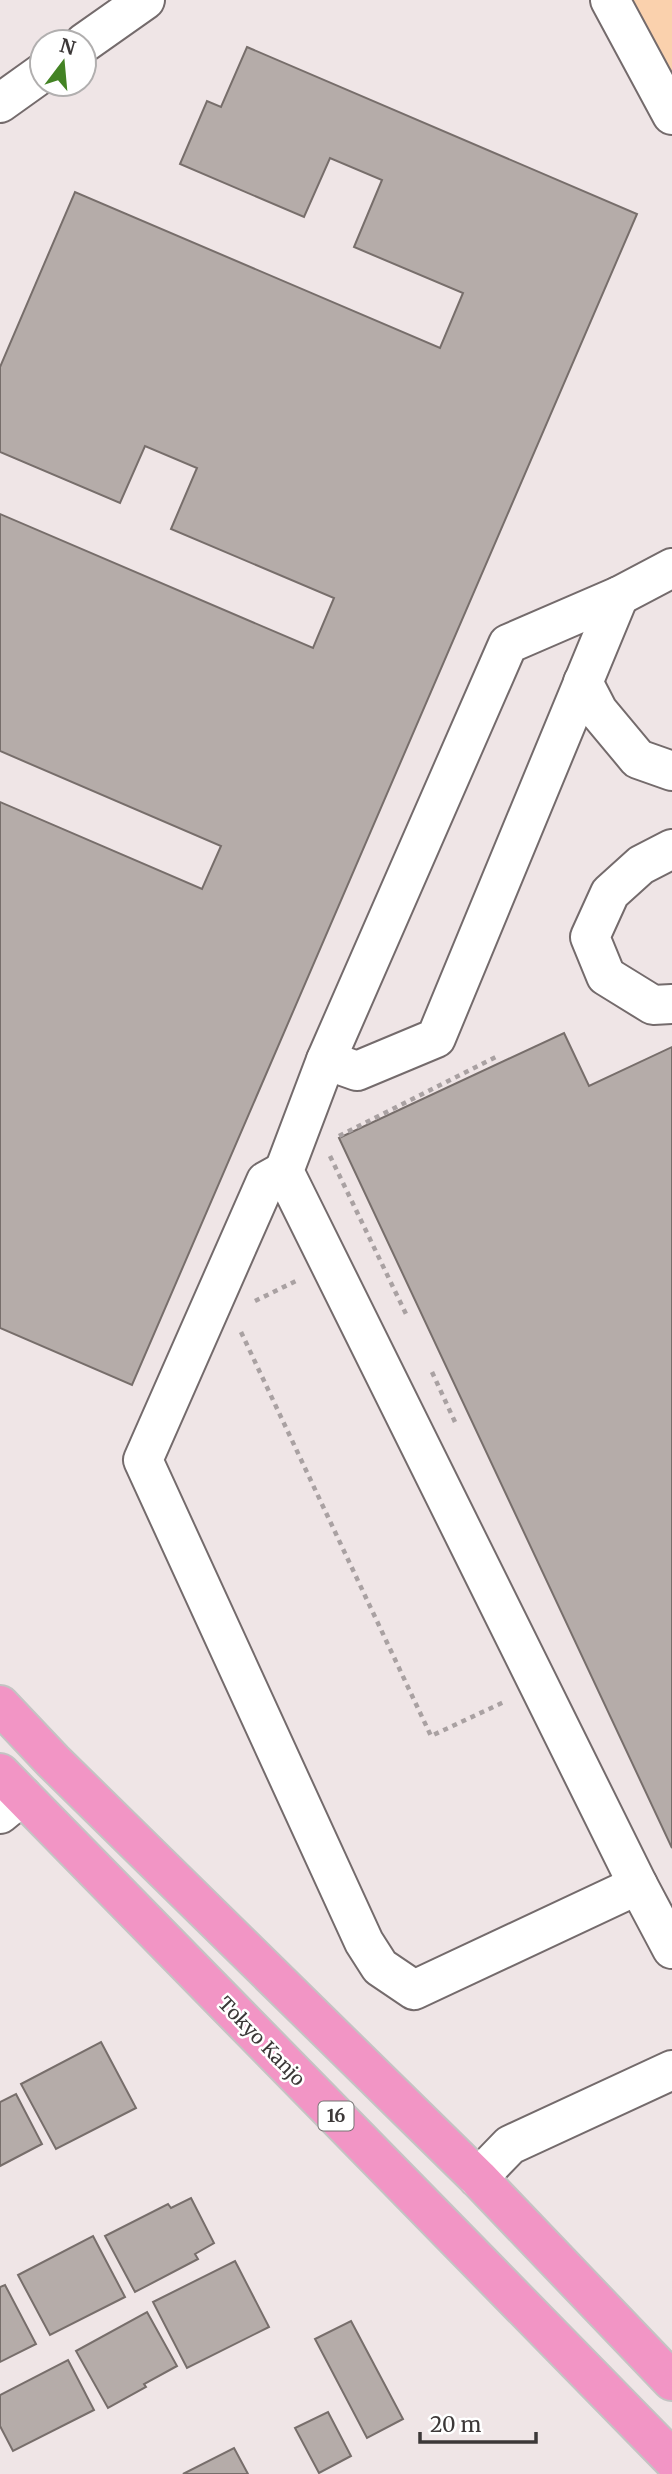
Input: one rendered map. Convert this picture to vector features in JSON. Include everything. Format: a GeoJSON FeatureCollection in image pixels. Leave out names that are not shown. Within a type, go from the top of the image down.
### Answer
{"type":"FeatureCollection","features":[{"type":"Feature","properties":{"kind":"highway"},"geometry":{"type":"LineString","coordinates":[[0,1705],[53,1761],[478,2178],[672,2381]]}},
{"type":"Feature","properties":{"kind":"highway","name":"Tokyo Kanjo"},"geometry":{"type":"LineString","coordinates":[[7,1794],[672,2459]]}},
{"type":"Feature","properties":{"kind":"street"},"geometry":{"type":"LineString","coordinates":[[98,33],[145,0]]}},
{"type":"Feature","properties":{"kind":"street"},"geometry":{"type":"LineString","coordinates":[[610,0],[672,115]]}},
{"type":"Feature","properties":{"kind":"street"},"geometry":{"type":"LineString","coordinates":[[0,103],[28,83]]}},
{"type":"Feature","properties":{"kind":"street"},"geometry":{"type":"LineString","coordinates":[[638,1885],[414,1990],[380,1967],[364,1942],[143,1460],[266,1181],[284,1171],[326,1060],[508,644],[619,596],[672,568]]}},
{"type":"Feature","properties":{"kind":"street"},"geometry":{"type":"LineString","coordinates":[[326,1060],[357,1071],[436,1038],[619,596]]}},
{"type":"Feature","properties":{"kind":"street"},"geometry":{"type":"LineString","coordinates":[[583,682],[598,711],[638,759],[672,771]]}},
{"type":"Feature","properties":{"kind":"street"},"geometry":{"type":"LineString","coordinates":[[672,849],[641,865],[610,893],[590,937],[606,976],[653,1005],[672,1004]]}},
{"type":"Feature","properties":{"kind":"street"},"geometry":{"type":"LineString","coordinates":[[284,1171],[672,1949]]}},
{"type":"Feature","properties":{"kind":"street"},"geometry":{"type":"LineString","coordinates":[[478,2178],[510,2145],[672,2070]]}},
{"type":"Feature","properties":{"kind":"path"},"geometry":{"type":"LineString","coordinates":[[331,1140],[498,1056]]}},
{"type":"Feature","properties":{"kind":"path"},"geometry":{"type":"LineString","coordinates":[[328,1150],[407,1316]]}},
{"type":"Feature","properties":{"kind":"path"},"geometry":{"type":"LineString","coordinates":[[237,1325],[431,1736],[505,1702]]}},
{"type":"Feature","properties":{"kind":"shaded area"},"geometry":{"type":"Polygon","coordinates":[[[633,0],[672,0],[672,73],[633,0]]]}},
{"type":"Feature","properties":{"kind":"building"},"geometry":{"type":"Polygon","coordinates":[[[247,47],[637,214],[132,1385],[0,1328],[0,802],[202,889],[221,846],[0,751],[0,514],[313,648],[334,598],[171,529],[197,468],[145,446],[120,503],[0,452],[0,367],[75,192],[440,348],[463,293],[354,247],[382,180],[330,158],[304,217],[180,164],[207,101],[221,107],[247,47]]]}},
{"type":"Feature","properties":{"kind":"building"},"geometry":{"type":"Polygon","coordinates":[[[564,1033],[589,1086],[672,1047],[672,1848],[339,1138],[564,1033]]]}},
{"type":"Feature","properties":{"kind":"building"},"geometry":{"type":"Polygon","coordinates":[[[101,2042],[136,2108],[56,2149],[21,2084],[101,2042]]]}},
{"type":"Feature","properties":{"kind":"building"},"geometry":{"type":"Polygon","coordinates":[[[16,2094],[42,2144],[0,2166],[0,2102],[16,2094]]]}},
{"type":"Feature","properties":{"kind":"building"},"geometry":{"type":"Polygon","coordinates":[[[191,2198],[214,2243],[195,2254],[198,2259],[135,2292],[105,2236],[168,2204],[171,2208],[191,2198]]]}},
{"type":"Feature","properties":{"kind":"building"},"geometry":{"type":"Polygon","coordinates":[[[93,2236],[125,2297],[50,2335],[18,2275],[93,2236]]]}},
{"type":"Feature","properties":{"kind":"building"},"geometry":{"type":"Polygon","coordinates":[[[235,2261],[269,2327],[187,2368],[153,2302],[235,2261]]]}},
{"type":"Feature","properties":{"kind":"building"},"geometry":{"type":"Polygon","coordinates":[[[5,2285],[36,2344],[0,2362],[0,2287],[5,2285]]]}},
{"type":"Feature","properties":{"kind":"building"},"geometry":{"type":"Polygon","coordinates":[[[147,2312],[177,2366],[108,2408],[76,2351],[147,2312]]]}},
{"type":"Feature","properties":{"kind":"building"},"geometry":{"type":"Polygon","coordinates":[[[351,2321],[403,2419],[367,2438],[315,2339],[351,2321]]]}},
{"type":"Feature","properties":{"kind":"building"},"geometry":{"type":"Polygon","coordinates":[[[68,2360],[94,2410],[13,2451],[0,2426],[0,2395],[68,2360]]]}},
{"type":"Feature","properties":{"kind":"building"},"geometry":{"type":"Polygon","coordinates":[[[328,2412],[351,2456],[319,2473],[295,2428],[328,2412]]]}},
{"type":"Feature","properties":{"kind":"building"},"geometry":{"type":"Polygon","coordinates":[[[234,2448],[248,2474],[183,2474],[234,2448]]]}}]}
